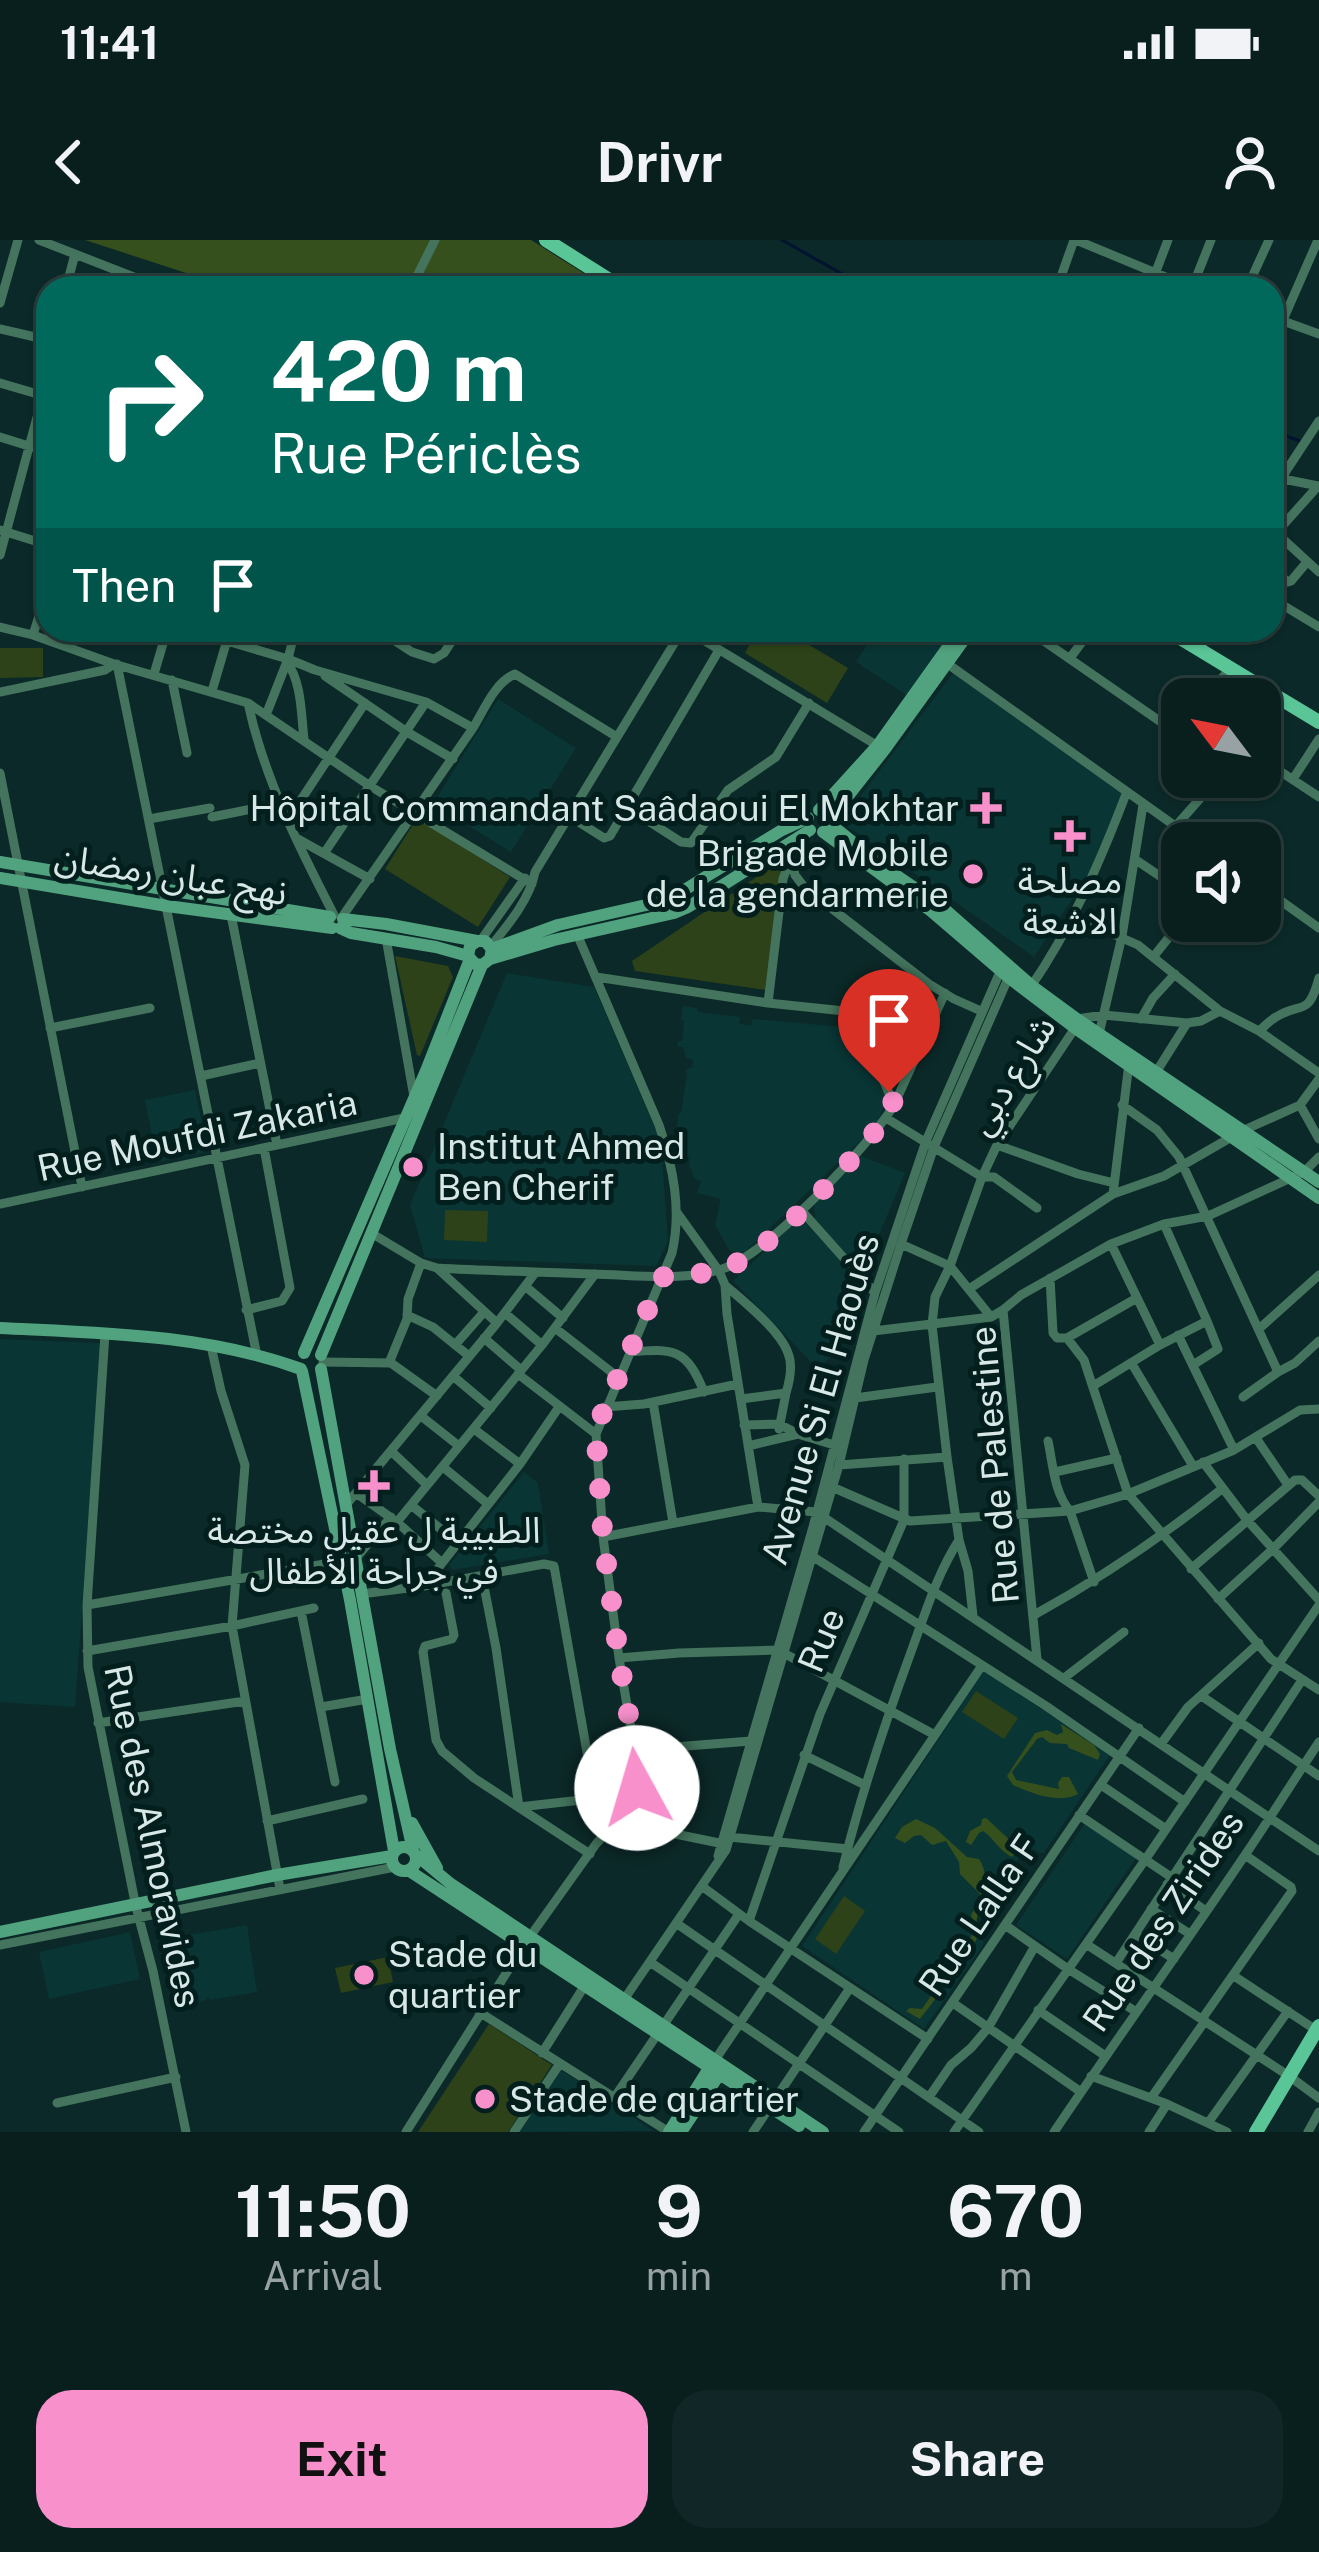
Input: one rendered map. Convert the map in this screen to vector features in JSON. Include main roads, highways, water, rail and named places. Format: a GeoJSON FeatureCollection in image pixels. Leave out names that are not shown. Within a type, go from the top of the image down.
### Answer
{"type":"FeatureCollection","features":[{"type":"Feature","properties":{"kind":"main road"},"geometry":{"type":"LineString","coordinates":[[546,240],[603,276]]}},
{"type":"Feature","properties":{"kind":"main road"},"geometry":{"type":"LineString","coordinates":[[944,662],[951,642]]}},
{"type":"Feature","properties":{"kind":"main road"},"geometry":{"type":"LineString","coordinates":[[481,952],[674,914],[790,851],[882,747],[961,642]]}},
{"type":"Feature","properties":{"kind":"main road"},"geometry":{"type":"LineString","coordinates":[[1186,642],[1319,722]]}},
{"type":"Feature","properties":{"kind":"main road"},"geometry":{"type":"LineString","coordinates":[[0,1328],[148,1336],[302,1362],[312,1375],[322,1362],[371,1233],[403,1138],[404,1118],[481,952],[558,925],[668,900],[782,830],[820,822]]}},
{"type":"Feature","properties":{"kind":"main road"},"geometry":{"type":"LineString","coordinates":[[820,822],[1076,1023],[1236,1134],[1319,1182]]}},
{"type":"Feature","properties":{"kind":"main road","name":"نهج عبان رمضان"},"geometry":{"type":"LineString","coordinates":[[0,862],[231,915],[403,926],[481,952]]}},
{"type":"Feature","properties":{"kind":"main road","name":"نهج عبان رمضان"},"geometry":{"type":"LineString","coordinates":[[0,878],[337,921],[351,933],[481,952]]}},
{"type":"Feature","properties":{"kind":"main road"},"geometry":{"type":"LineString","coordinates":[[481,952],[302,1362],[348,1561],[397,1861],[528,1940],[715,2068],[823,2132]]}},
{"type":"Feature","properties":{"kind":"main road"},"geometry":{"type":"LineString","coordinates":[[1076,1023],[1100,1034],[1130,1061]]}},
{"type":"Feature","properties":{"kind":"main road"},"geometry":{"type":"LineString","coordinates":[[1236,1134],[1287,1178],[1319,1198]]}},
{"type":"Feature","properties":{"kind":"main road"},"geometry":{"type":"LineString","coordinates":[[0,1932],[67,1925],[136,1904],[397,1861],[414,1866],[361,1594],[348,1561],[345,1506],[322,1362],[315,1351],[302,1362]]}},
{"type":"Feature","properties":{"kind":"main road"},"geometry":{"type":"LineString","coordinates":[[402,1805],[445,1879]]}},
{"type":"Feature","properties":{"kind":"main road"},"geometry":{"type":"LineString","coordinates":[[397,1861],[403,1846],[528,1940]]}},
{"type":"Feature","properties":{"kind":"main road"},"geometry":{"type":"LineString","coordinates":[[1265,2132],[1318,2033]]}},
{"type":"Feature","properties":{"kind":"main road"},"geometry":{"type":"LineString","coordinates":[[669,2132],[715,2068]]}},
{"type":"Feature","properties":{"kind":"main road"},"geometry":{"type":"LineString","coordinates":[[681,2132],[715,2068]]}},
{"type":"Feature","properties":{"kind":"main road"},"geometry":{"type":"LineString","coordinates":[[1256,2132],[1293,2078]]}},
{"type":"Feature","properties":{"kind":"main road"},"geometry":{"type":"LineString","coordinates":[[772,2103],[808,2132]]}},
{"type":"Feature","properties":{"kind":"waterway"},"geometry":{"type":"LineString","coordinates":[[782,240],[846,276]]}},
{"type":"Feature","properties":{"kind":"waterway"},"geometry":{"type":"LineString","coordinates":[[1284,435],[1300,441]]}},
{"type":"Feature","properties":{"kind":"place","name":"Hôpital Commandant Saâdaoui El Mokhtar"},"geometry":{"type":"Point","coordinates":[986,808]}},
{"type":"Feature","properties":{"kind":"place","name":"مصلحة الاشعة"},"geometry":{"type":"Point","coordinates":[1070,836]}},
{"type":"Feature","properties":{"kind":"place","name":"Brigade Mobile de la gendarmerie"},"geometry":{"type":"Point","coordinates":[973,874]}},
{"type":"Feature","properties":{"kind":"place","name":"Institut Ahmed Ben Cherif"},"geometry":{"type":"Point","coordinates":[413,1167]}},
{"type":"Feature","properties":{"kind":"place","name":"الطبيبة ل عقيل مختصة في جراحة الأطفال"},"geometry":{"type":"Point","coordinates":[374,1486]}},
{"type":"Feature","properties":{"kind":"place","name":"Stade du quartier"},"geometry":{"type":"Point","coordinates":[364,1975]}},
{"type":"Feature","properties":{"kind":"place","name":"Stade de quartier"},"geometry":{"type":"Point","coordinates":[485,2099]}}]}
